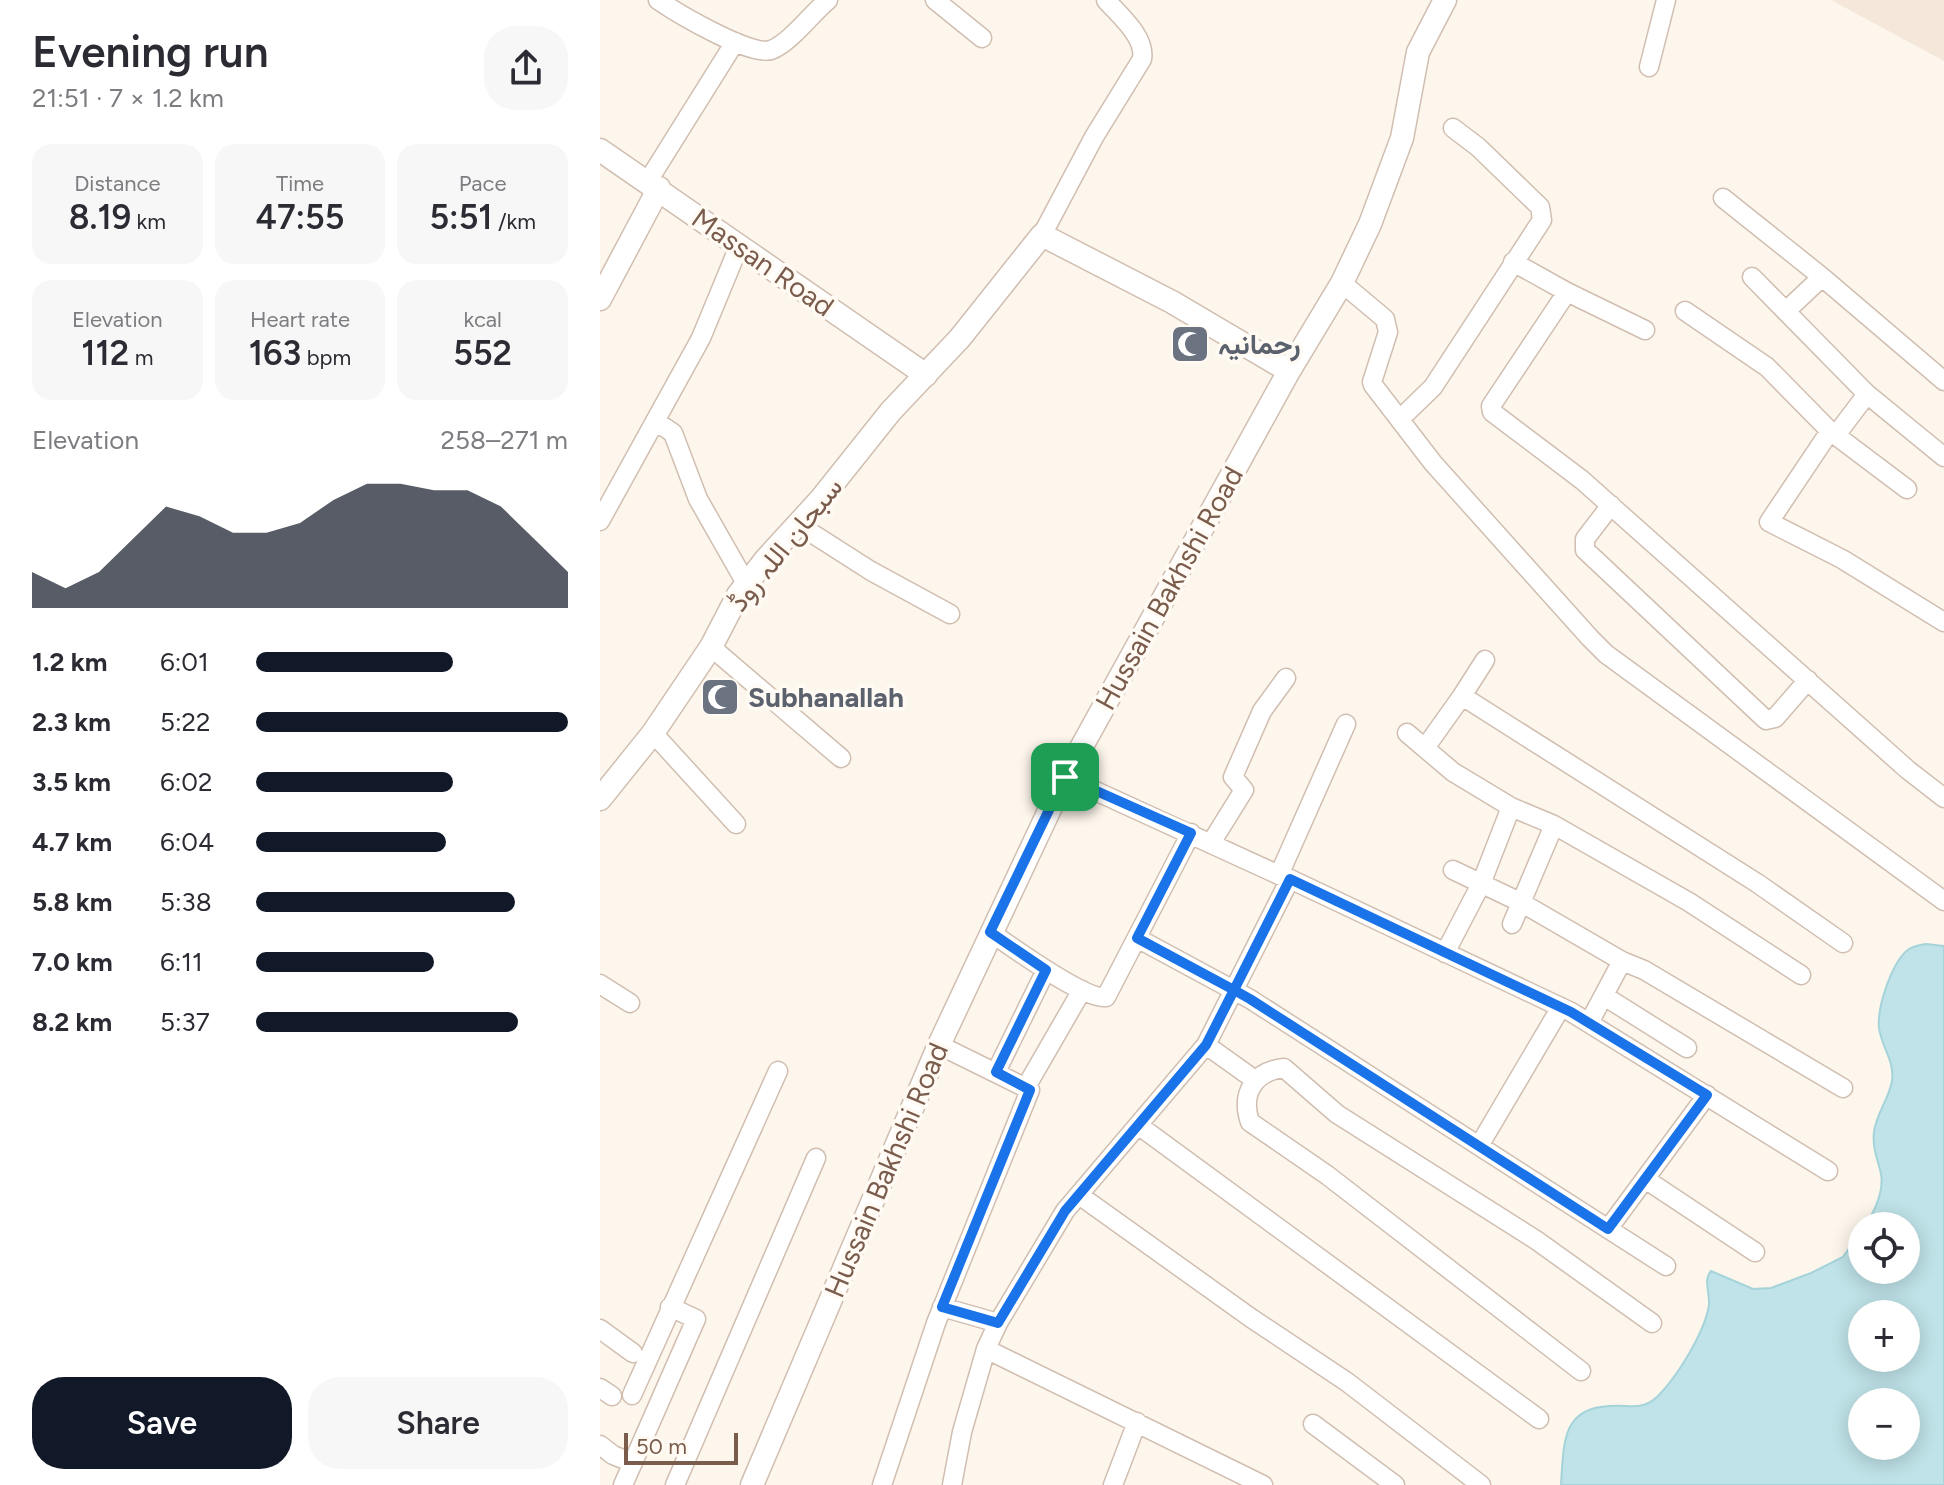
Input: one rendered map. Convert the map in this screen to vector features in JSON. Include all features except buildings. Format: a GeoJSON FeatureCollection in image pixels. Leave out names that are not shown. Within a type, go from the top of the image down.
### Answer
{"type":"FeatureCollection","features":[{"type":"Feature","properties":{"kind":"street"},"geometry":{"type":"LineString","coordinates":[[658,0],[735,42],[761,52],[772,50],[828,0]]}},
{"type":"Feature","properties":{"kind":"street"},"geometry":{"type":"LineString","coordinates":[[935,0],[982,38]]}},
{"type":"Feature","properties":{"kind":"street"},"geometry":{"type":"LineString","coordinates":[[1106,0],[1140,42],[1144,51],[1142,59],[1094,137],[1042,235],[1172,302],[1289,371]]}},
{"type":"Feature","properties":{"kind":"street","name":"Hussain Bakhshi Road"},"geometry":{"type":"LineString","coordinates":[[752,1485],[939,1045],[1065,777],[1289,371],[1342,283],[1384,188],[1402,138],[1418,52],[1445,0]]}},
{"type":"Feature","properties":{"kind":"street"},"geometry":{"type":"LineString","coordinates":[[1649,67],[1666,0]]}},
{"type":"Feature","properties":{"kind":"street"},"geometry":{"type":"LineString","coordinates":[[600,299],[654,185],[735,42]]}},
{"type":"Feature","properties":{"kind":"street"},"geometry":{"type":"LineString","coordinates":[[1400,419],[1433,387],[1542,220],[1542,211],[1478,147],[1453,128]]}},
{"type":"Feature","properties":{"kind":"street","name":"Massan Road"},"geometry":{"type":"LineString","coordinates":[[600,150],[926,375]]}},
{"type":"Feature","properties":{"kind":"street"},"geometry":{"type":"LineString","coordinates":[[1723,198],[1944,381]]}},
{"type":"Feature","properties":{"kind":"street","name":"سبحان اللہ روڈ"},"geometry":{"type":"LineString","coordinates":[[600,799],[653,733],[711,647],[738,595],[766,559],[799,525],[891,411],[960,338],[1042,235]]}},
{"type":"Feature","properties":{"kind":"street"},"geometry":{"type":"LineString","coordinates":[[600,521],[701,338],[739,246]]}},
{"type":"Feature","properties":{"kind":"street"},"geometry":{"type":"LineString","coordinates":[[1513,262],[1645,330]]}},
{"type":"Feature","properties":{"kind":"street"},"geometry":{"type":"LineString","coordinates":[[1752,277],[1867,394],[1944,457]]}},
{"type":"Feature","properties":{"kind":"street"},"geometry":{"type":"LineString","coordinates":[[1786,311],[1822,277]]}},
{"type":"Feature","properties":{"kind":"street"},"geometry":{"type":"LineString","coordinates":[[1342,283],[1385,319],[1388,332],[1372,382],[1433,463],[1606,654],[1944,901]]}},
{"type":"Feature","properties":{"kind":"street"},"geometry":{"type":"LineString","coordinates":[[1567,292],[1491,409],[1611,505],[1908,770],[1944,798]]}},
{"type":"Feature","properties":{"kind":"street"},"geometry":{"type":"LineString","coordinates":[[1685,311],[1767,367],[1833,433],[1907,489]]}},
{"type":"Feature","properties":{"kind":"street"},"geometry":{"type":"LineString","coordinates":[[1867,394],[1833,433],[1769,522],[1842,559],[1944,622]]}},
{"type":"Feature","properties":{"kind":"street"},"geometry":{"type":"LineString","coordinates":[[655,421],[673,433],[698,499],[747,585]]}},
{"type":"Feature","properties":{"kind":"street"},"geometry":{"type":"LineString","coordinates":[[1611,505],[1585,539],[1585,550],[1766,720],[1775,718],[1808,680]]}},
{"type":"Feature","properties":{"kind":"street"},"geometry":{"type":"LineString","coordinates":[[799,525],[871,571],[950,614]]}},
{"type":"Feature","properties":{"kind":"street"},"geometry":{"type":"LineString","coordinates":[[711,647],[841,758]]}},
{"type":"Feature","properties":{"kind":"street"},"geometry":{"type":"LineString","coordinates":[[1425,748],[1485,660]]}},
{"type":"Feature","properties":{"kind":"street"},"geometry":{"type":"LineString","coordinates":[[1211,843],[1244,790],[1233,777],[1262,711],[1286,678]]}},
{"type":"Feature","properties":{"kind":"street"},"geometry":{"type":"LineString","coordinates":[[1462,696],[1757,883],[1843,943]]}},
{"type":"Feature","properties":{"kind":"street"},"geometry":{"type":"LineString","coordinates":[[952,1485],[962,1432],[986,1349],[998,1323],[1065,1211],[1206,1045],[1284,877],[1346,724]]}},
{"type":"Feature","properties":{"kind":"street"},"geometry":{"type":"LineString","coordinates":[[653,733],[736,824]]}},
{"type":"Feature","properties":{"kind":"street"},"geometry":{"type":"LineString","coordinates":[[1407,733],[1453,772],[1511,807],[1554,825],[1689,902],[1801,975]]}},
{"type":"Feature","properties":{"kind":"street"},"geometry":{"type":"LineString","coordinates":[[1065,777],[1561,1007],[1828,1171]]}},
{"type":"Feature","properties":{"kind":"street"},"geometry":{"type":"LineString","coordinates":[[1445,953],[1481,884],[1511,807]]}},
{"type":"Feature","properties":{"kind":"street"},"geometry":{"type":"LineString","coordinates":[[1512,924],[1554,825]]}},
{"type":"Feature","properties":{"kind":"street"},"geometry":{"type":"LineString","coordinates":[[990,932],[1082,990],[1099,998],[1108,995],[1191,833]]}},
{"type":"Feature","properties":{"kind":"street"},"geometry":{"type":"LineString","coordinates":[[1453,870],[1522,903],[1622,961],[1644,970],[1843,1088]]}},
{"type":"Feature","properties":{"kind":"street"},"geometry":{"type":"LineString","coordinates":[[1137,938],[1234,990],[1666,1266]]}},
{"type":"Feature","properties":{"kind":"street"},"geometry":{"type":"LineString","coordinates":[[1589,1023],[1622,961]]}},
{"type":"Feature","properties":{"kind":"street"},"geometry":{"type":"LineString","coordinates":[[996,1072],[1046,970]]}},
{"type":"Feature","properties":{"kind":"street"},"geometry":{"type":"LineString","coordinates":[[600,984],[630,1003]]}},
{"type":"Feature","properties":{"kind":"street"},"geometry":{"type":"LineString","coordinates":[[1026,1087],[1082,990]]}},
{"type":"Feature","properties":{"kind":"street"},"geometry":{"type":"LineString","coordinates":[[1604,996],[1687,1048]]}},
{"type":"Feature","properties":{"kind":"street"},"geometry":{"type":"LineString","coordinates":[[1479,1146],[1561,1007]]}},
{"type":"Feature","properties":{"kind":"street"},"geometry":{"type":"LineString","coordinates":[[882,1485],[942,1307],[1030,1090],[939,1045]]}},
{"type":"Feature","properties":{"kind":"street"},"geometry":{"type":"LineString","coordinates":[[1206,1045],[1255,1080]]}},
{"type":"Feature","properties":{"kind":"street"},"geometry":{"type":"LineString","coordinates":[[1581,1371],[1327,1175],[1250,1122],[1247,1099],[1255,1080],[1269,1069],[1284,1068],[1337,1114],[1536,1240],[1652,1323]]}},
{"type":"Feature","properties":{"kind":"street"},"geometry":{"type":"LineString","coordinates":[[632,1395],[778,1071]]}},
{"type":"Feature","properties":{"kind":"street"},"geometry":{"type":"LineString","coordinates":[[1608,1229],[1707,1095]]}},
{"type":"Feature","properties":{"kind":"street"},"geometry":{"type":"LineString","coordinates":[[1138,1125],[1539,1419]]}},
{"type":"Feature","properties":{"kind":"street"},"geometry":{"type":"LineString","coordinates":[[675,1485],[816,1158]]}},
{"type":"Feature","properties":{"kind":"street"},"geometry":{"type":"LineString","coordinates":[[1645,1179],[1755,1252]]}},
{"type":"Feature","properties":{"kind":"street"},"geometry":{"type":"LineString","coordinates":[[1079,1195],[1251,1318],[1347,1382],[1481,1485]]}},
{"type":"Feature","properties":{"kind":"street"},"geometry":{"type":"LineString","coordinates":[[623,1485],[696,1319],[670,1307]]}},
{"type":"Feature","properties":{"kind":"street"},"geometry":{"type":"LineString","coordinates":[[942,1307],[998,1323]]}},
{"type":"Feature","properties":{"kind":"street"},"geometry":{"type":"LineString","coordinates":[[600,1329],[633,1353]]}},
{"type":"Feature","properties":{"kind":"street"},"geometry":{"type":"LineString","coordinates":[[986,1349],[1263,1485]]}},
{"type":"Feature","properties":{"kind":"street"},"geometry":{"type":"LineString","coordinates":[[1113,1485],[1137,1422]]}},
{"type":"Feature","properties":{"kind":"street"},"geometry":{"type":"LineString","coordinates":[[1313,1424],[1395,1485]]}},
{"type":"Feature","properties":{"kind":"street"},"geometry":{"type":"LineString","coordinates":[[600,1445],[613,1455],[633,1463]]}},
{"type":"Feature","properties":{"kind":"shaded area"},"geometry":{"type":"Polygon","coordinates":[[[1831,0],[1944,0],[1944,61],[1831,0]]]}},
{"type":"Feature","properties":{"kind":"water"},"geometry":{"type":"Polygon","coordinates":[[[1915,946],[1944,946],[1944,1485],[1561,1485],[1566,1437],[1578,1416],[1605,1406],[1647,1404],[1673,1378],[1696,1341],[1706,1316],[1709,1305],[1707,1278],[1711,1271],[1753,1289],[1771,1288],[1811,1273],[1843,1257],[1848,1250],[1848,1284],[1920,1284],[1920,1212],[1873,1212],[1881,1187],[1874,1132],[1892,1081],[1892,1067],[1879,1028],[1880,1008],[1897,963],[1915,946]]]}},
{"type":"Feature","properties":{"kind":"place","name":"رحمانیہ"},"geometry":{"type":"Point","coordinates":[1190,344]}},
{"type":"Feature","properties":{"kind":"place","name":"Subhanallah"},"geometry":{"type":"Point","coordinates":[720,697]}},
{"type":"Feature","properties":{"kind":"route"},"geometry":{"type":"LineString","coordinates":[[1065,777],[990,932],[1046,970],[996,1072],[1030,1090],[942,1307],[998,1323],[1065,1211],[1206,1045],[1228,1001],[1234,990],[1290,879],[1571,1012],[1707,1095],[1608,1229],[1250,999],[1234,990],[1137,938],[1191,833],[1065,777]]}}]}
